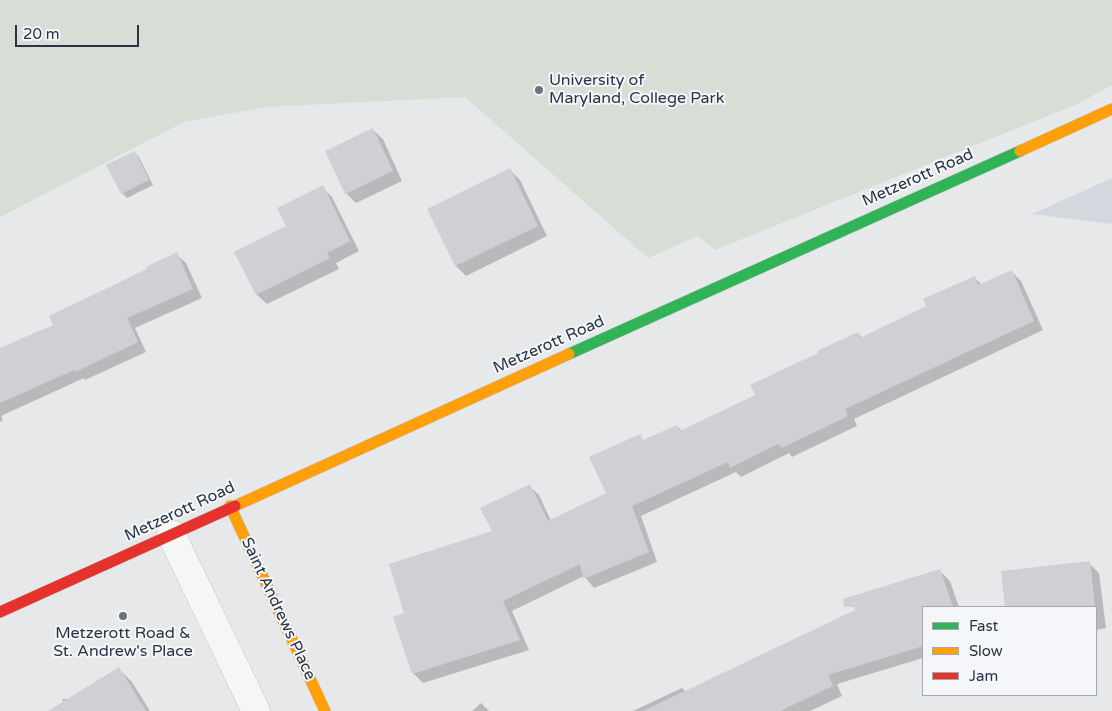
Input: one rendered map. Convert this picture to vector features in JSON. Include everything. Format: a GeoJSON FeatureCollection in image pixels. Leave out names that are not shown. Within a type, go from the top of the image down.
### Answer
{"type":"FeatureCollection","features":[{"type":"Feature","properties":{"kind":"street","name":"Metzerott Road"},"geometry":{"type":"LineString","coordinates":[[0,612],[230,506],[1112,108]]}},
{"type":"Feature","properties":{"kind":"street","name":"Saint Andrews Place"},"geometry":{"type":"LineString","coordinates":[[230,506],[325,711]]}},
{"type":"Feature","properties":{"kind":"street"},"geometry":{"type":"LineString","coordinates":[[171,534],[256,711]]}},
{"type":"Feature","properties":{"kind":"shaded area","name":"University of Maryland, College Park"},"geometry":{"type":"Polygon","coordinates":[[[0,0],[1112,0],[1112,85],[1077,104],[715,250],[698,236],[648,258],[465,97],[266,107],[184,122],[0,217],[0,0]]]}},
{"type":"Feature","properties":{"kind":"shaded area"},"geometry":{"type":"Polygon","coordinates":[[[1112,178],[1112,224],[1032,214],[1112,178]]]}},
{"type":"Feature","properties":{"kind":"building"},"geometry":{"type":"Polygon","coordinates":[[[373,128],[393,171],[345,194],[325,151],[373,128]]]}},
{"type":"Feature","properties":{"kind":"building"},"geometry":{"type":"Polygon","coordinates":[[[135,151],[149,180],[121,194],[106,165],[135,151]]]}},
{"type":"Feature","properties":{"kind":"building"},"geometry":{"type":"Polygon","coordinates":[[[510,168],[538,226],[455,266],[427,209],[510,168]]]}},
{"type":"Feature","properties":{"kind":"building"},"geometry":{"type":"Polygon","coordinates":[[[323,185],[350,241],[327,253],[330,258],[256,295],[234,252],[286,226],[277,208],[323,185]]]}},
{"type":"Feature","properties":{"kind":"building"},"geometry":{"type":"Polygon","coordinates":[[[177,252],[193,289],[127,318],[138,342],[75,372],[74,370],[0,403],[0,348],[53,325],[49,316],[147,269],[146,267],[177,252]]]}},
{"type":"Feature","properties":{"kind":"building"},"geometry":{"type":"Polygon","coordinates":[[[1012,270],[1034,321],[845,409],[848,416],[782,448],[778,444],[730,468],[728,462],[632,506],[649,552],[583,579],[580,564],[503,601],[520,640],[412,674],[393,617],[404,613],[389,564],[492,531],[480,508],[530,484],[548,521],[606,493],[589,457],[640,434],[643,440],[677,425],[680,431],[755,395],[750,385],[858,332],[860,338],[926,306],[923,299],[975,276],[978,285],[1012,270]]]}},
{"type":"Feature","properties":{"kind":"building"},"geometry":{"type":"Polygon","coordinates":[[[1090,561],[1095,606],[1005,606],[1001,571],[1090,561]]]}},
{"type":"Feature","properties":{"kind":"building"},"geometry":{"type":"Polygon","coordinates":[[[940,569],[953,606],[922,606],[922,646],[828,675],[833,686],[780,711],[643,711],[855,610],[854,607],[844,607],[843,599],[940,569]]]}},
{"type":"Feature","properties":{"kind":"building"},"geometry":{"type":"Polygon","coordinates":[[[119,667],[146,711],[48,711],[119,667]]]}},
{"type":"Feature","properties":{"kind":"traffic: fast"},"geometry":{"type":"LineString","coordinates":[[569,354],[1020,151]]}},
{"type":"Feature","properties":{"kind":"traffic: slow"},"geometry":{"type":"LineString","coordinates":[[1020,151],[1112,109]]}},
{"type":"Feature","properties":{"kind":"traffic: slow"},"geometry":{"type":"LineString","coordinates":[[235,506],[569,354]]}},
{"type":"Feature","properties":{"kind":"traffic: slow"},"geometry":{"type":"LineString","coordinates":[[230,506],[325,711]]}},
{"type":"Feature","properties":{"kind":"traffic: jam"},"geometry":{"type":"LineString","coordinates":[[0,612],[235,506]]}},
{"type":"Feature","properties":{"kind":"place","name":"University of Maryland, College Park"},"geometry":{"type":"Point","coordinates":[539,90]}},
{"type":"Feature","properties":{"kind":"place","name":"Metzerott Road & St. Andrew's Place"},"geometry":{"type":"Point","coordinates":[123,616]}}]}
